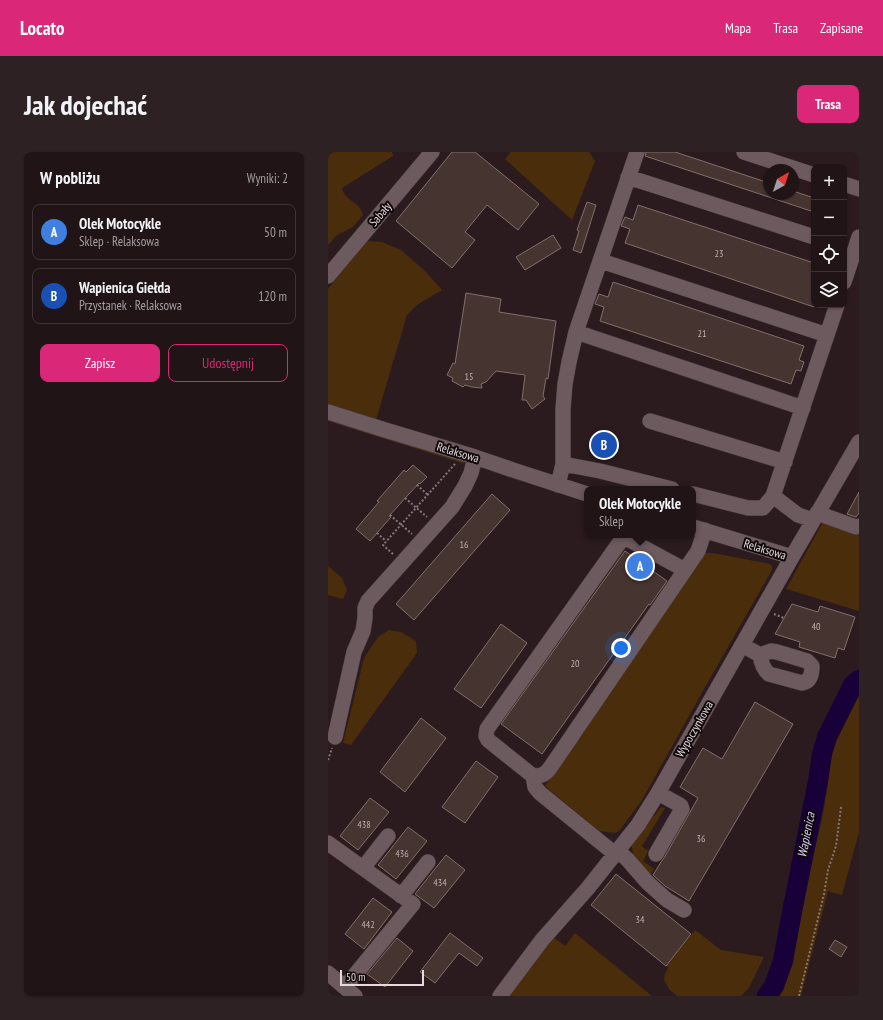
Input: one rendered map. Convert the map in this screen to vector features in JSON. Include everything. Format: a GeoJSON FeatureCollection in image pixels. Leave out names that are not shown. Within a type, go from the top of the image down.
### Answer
{"type":"FeatureCollection","features":[{"type":"Feature","properties":{"kind":"street","name":"Sabały"},"geometry":{"type":"LineString","coordinates":[[328,276],[432,152]]}},
{"type":"Feature","properties":{"kind":"street"},"geometry":{"type":"LineString","coordinates":[[558,485],[563,464],[563,409],[565,384],[576,332],[637,152]]}},
{"type":"Feature","properties":{"kind":"street"},"geometry":{"type":"LineString","coordinates":[[744,152],[811,174]]}},
{"type":"Feature","properties":{"kind":"street"},"geometry":{"type":"LineString","coordinates":[[628,177],[811,236]]}},
{"type":"Feature","properties":{"kind":"street"},"geometry":{"type":"LineString","coordinates":[[847,185],[859,189]]}},
{"type":"Feature","properties":{"kind":"street"},"geometry":{"type":"LineString","coordinates":[[846,272],[852,245]]}},
{"type":"Feature","properties":{"kind":"street"},"geometry":{"type":"LineString","coordinates":[[601,261],[827,335]]}},
{"type":"Feature","properties":{"kind":"street"},"geometry":{"type":"LineString","coordinates":[[696,495],[748,508],[763,508],[774,496],[835,308]]}},
{"type":"Feature","properties":{"kind":"street"},"geometry":{"type":"LineString","coordinates":[[576,332],[803,408]]}},
{"type":"Feature","properties":{"kind":"street","name":"Relaksowa"},"geometry":{"type":"LineString","coordinates":[[328,412],[475,457],[584,493]]}},
{"type":"Feature","properties":{"kind":"street"},"geometry":{"type":"LineString","coordinates":[[650,421],[785,462]]}},
{"type":"Feature","properties":{"kind":"street","name":"Wypoczynkowa"},"geometry":{"type":"LineString","coordinates":[[500,996],[542,940],[568,921],[588,888],[638,825],[658,793],[815,517],[858,447]]}},
{"type":"Feature","properties":{"kind":"street"},"geometry":{"type":"LineString","coordinates":[[335,738],[354,652],[363,631],[365,608],[368,601],[452,507],[471,473],[475,457]]}},
{"type":"Feature","properties":{"kind":"street"},"geometry":{"type":"LineString","coordinates":[[563,464],[600,471],[660,486]]}},
{"type":"Feature","properties":{"kind":"street"},"geometry":{"type":"LineString","coordinates":[[774,496],[798,515],[815,517],[856,527],[859,526]]}},
{"type":"Feature","properties":{"kind":"street"},"geometry":{"type":"LineString","coordinates":[[623,538],[487,729],[486,736],[488,740],[533,776],[545,774],[550,768],[698,551],[699,529]]}},
{"type":"Feature","properties":{"kind":"street","name":"Relaksowa"},"geometry":{"type":"LineString","coordinates":[[699,529],[792,557]]}},
{"type":"Feature","properties":{"kind":"street"},"geometry":{"type":"LineString","coordinates":[[628,538],[685,570]]}},
{"type":"Feature","properties":{"kind":"street"},"geometry":{"type":"LineString","coordinates":[[742,645],[760,655]]}},
{"type":"Feature","properties":{"kind":"street"},"geometry":{"type":"LineString","coordinates":[[533,776],[535,787],[540,793],[627,859],[648,883],[668,900],[684,910]]}},
{"type":"Feature","properties":{"kind":"street"},"geometry":{"type":"LineString","coordinates":[[656,854],[682,809],[678,804],[658,793]]}},
{"type":"Feature","properties":{"kind":"street"},"geometry":{"type":"LineString","coordinates":[[363,868],[388,836]]}},
{"type":"Feature","properties":{"kind":"street"},"geometry":{"type":"LineString","coordinates":[[328,843],[413,904],[350,991],[328,973]]}},
{"type":"Feature","properties":{"kind":"street"},"geometry":{"type":"LineString","coordinates":[[401,896],[428,862]]}},
{"type":"Feature","properties":{"kind":"path"},"geometry":{"type":"LineString","coordinates":[[402,562],[383,545],[456,463]]}},
{"type":"Feature","properties":{"kind":"path"},"geometry":{"type":"LineString","coordinates":[[417,485],[428,495]]}},
{"type":"Feature","properties":{"kind":"path"},"geometry":{"type":"LineString","coordinates":[[405,498],[435,525]]}},
{"type":"Feature","properties":{"kind":"path"},"geometry":{"type":"LineString","coordinates":[[390,515],[420,542]]}},
{"type":"Feature","properties":{"kind":"path"},"geometry":{"type":"LineString","coordinates":[[377,533],[386,541]]}},
{"type":"Feature","properties":{"kind":"path"},"geometry":{"type":"LineString","coordinates":[[799,996],[824,894],[828,870],[836,846],[841,807]]}},
{"type":"Feature","properties":{"kind":"shaded area"},"geometry":{"type":"Polygon","coordinates":[[[328,152],[392,152],[393,156],[342,188],[346,196],[359,207],[363,215],[353,227],[337,235],[328,245],[328,152]]]}},
{"type":"Feature","properties":{"kind":"shaded area"},"geometry":{"type":"Polygon","coordinates":[[[511,152],[589,152],[595,161],[572,220],[505,159],[511,152]]]}},
{"type":"Feature","properties":{"kind":"shaded area"},"geometry":{"type":"Polygon","coordinates":[[[367,241],[382,242],[401,250],[424,270],[442,290],[417,305],[407,315],[376,420],[328,405],[328,289],[367,241]]]}},
{"type":"Feature","properties":{"kind":"shaded area"},"geometry":{"type":"Polygon","coordinates":[[[328,418],[463,461],[465,464],[328,421],[328,418]]]}},
{"type":"Feature","properties":{"kind":"shaded area"},"geometry":{"type":"Polygon","coordinates":[[[823,522],[859,534],[859,611],[786,589],[823,522]]]}},
{"type":"Feature","properties":{"kind":"shaded area"},"geometry":{"type":"Polygon","coordinates":[[[704,553],[713,553],[770,564],[772,570],[642,800],[620,830],[615,833],[599,831],[545,786],[704,553]]]}},
{"type":"Feature","properties":{"kind":"shaded area"},"geometry":{"type":"Polygon","coordinates":[[[328,566],[342,578],[347,590],[343,599],[328,595],[328,566]]]}},
{"type":"Feature","properties":{"kind":"shaded area"},"geometry":{"type":"Polygon","coordinates":[[[389,630],[401,632],[416,641],[417,653],[351,745],[343,743],[364,658],[378,637],[389,630]]]}},
{"type":"Feature","properties":{"kind":"shaded area"},"geometry":{"type":"Polygon","coordinates":[[[859,686],[859,832],[842,895],[828,891],[801,996],[777,996],[792,965],[807,884],[823,814],[828,783],[829,745],[856,689],[859,686]]]}},
{"type":"Feature","properties":{"kind":"shaded area"},"geometry":{"type":"Polygon","coordinates":[[[661,807],[665,808],[642,846],[648,851],[643,861],[654,869],[649,878],[632,854],[631,844],[661,807]]]}},
{"type":"Feature","properties":{"kind":"shaded area"},"geometry":{"type":"Polygon","coordinates":[[[695,930],[721,950],[764,957],[749,988],[741,996],[677,996],[669,989],[664,980],[668,968],[666,966],[695,930]]]}},
{"type":"Feature","properties":{"kind":"shaded area"},"geometry":{"type":"Polygon","coordinates":[[[575,933],[652,996],[504,996],[552,936],[565,946],[575,933]]]}},
{"type":"Feature","properties":{"kind":"building"},"geometry":{"type":"Polygon","coordinates":[[[452,152],[475,152],[539,204],[518,230],[487,205],[465,232],[475,240],[452,268],[396,221],[452,152]]]}},
{"type":"Feature","properties":{"kind":"building"},"geometry":{"type":"Polygon","coordinates":[[[646,152],[675,152],[763,181],[763,195],[645,156],[646,152]]]}},
{"type":"Feature","properties":{"kind":"building"},"geometry":{"type":"Polygon","coordinates":[[[799,193],[811,197],[811,211],[778,200],[799,200],[799,193]]]}},
{"type":"Feature","properties":{"kind":"building"},"geometry":{"type":"Polygon","coordinates":[[[587,202],[596,205],[581,253],[573,250],[579,231],[577,230],[587,202]]]}},
{"type":"Feature","properties":{"kind":"building"},"geometry":{"type":"Polygon","coordinates":[[[638,205],[811,262],[811,306],[625,243],[630,229],[621,226],[625,217],[633,220],[638,205]]]}},
{"type":"Feature","properties":{"kind":"building"},"geometry":{"type":"Polygon","coordinates":[[[553,235],[561,248],[525,270],[516,257],[553,235]]]}},
{"type":"Feature","properties":{"kind":"building"},"geometry":{"type":"Polygon","coordinates":[[[613,282],[804,346],[799,360],[804,362],[801,371],[796,370],[791,384],[600,321],[604,307],[595,304],[599,294],[608,297],[613,282]]]}},
{"type":"Feature","properties":{"kind":"building"},"geometry":{"type":"Polygon","coordinates":[[[466,293],[501,299],[499,312],[556,321],[548,379],[546,378],[543,396],[545,399],[532,409],[526,400],[522,400],[525,375],[496,371],[486,382],[481,384],[482,388],[465,385],[463,387],[452,381],[453,378],[447,375],[453,363],[455,364],[466,293]]]}},
{"type":"Feature","properties":{"kind":"building"},"geometry":{"type":"Polygon","coordinates":[[[413,465],[427,477],[420,484],[419,483],[389,516],[391,517],[370,541],[356,529],[379,502],[377,501],[404,470],[406,472],[413,465]]]}},
{"type":"Feature","properties":{"kind":"building"},"geometry":{"type":"Polygon","coordinates":[[[859,492],[859,513],[856,517],[847,514],[859,492]]]}},
{"type":"Feature","properties":{"kind":"building"},"geometry":{"type":"Polygon","coordinates":[[[492,494],[510,510],[414,620],[396,604],[492,494]]]}},
{"type":"Feature","properties":{"kind":"building"},"geometry":{"type":"Polygon","coordinates":[[[625,551],[667,581],[542,754],[501,724],[625,551]]]}},
{"type":"Feature","properties":{"kind":"building"},"geometry":{"type":"Polygon","coordinates":[[[792,604],[818,612],[820,606],[855,617],[844,650],[838,648],[835,658],[799,647],[800,642],[775,634],[792,604]]]}},
{"type":"Feature","properties":{"kind":"building"},"geometry":{"type":"Polygon","coordinates":[[[501,624],[527,643],[481,708],[454,689],[501,624]]]}},
{"type":"Feature","properties":{"kind":"building"},"geometry":{"type":"Polygon","coordinates":[[[755,702],[793,724],[689,901],[665,886],[653,875],[698,798],[680,787],[703,748],[722,759],[755,702]]]}},
{"type":"Feature","properties":{"kind":"building"},"geometry":{"type":"Polygon","coordinates":[[[421,718],[446,738],[405,792],[380,772],[421,718]]]}},
{"type":"Feature","properties":{"kind":"building"},"geometry":{"type":"Polygon","coordinates":[[[476,761],[498,777],[465,823],[442,807],[476,761]]]}},
{"type":"Feature","properties":{"kind":"building"},"geometry":{"type":"Polygon","coordinates":[[[370,798],[389,812],[358,850],[340,836],[370,798]]]}},
{"type":"Feature","properties":{"kind":"building"},"geometry":{"type":"Polygon","coordinates":[[[408,827],[427,841],[396,879],[378,865],[408,827]]]}},
{"type":"Feature","properties":{"kind":"building"},"geometry":{"type":"Polygon","coordinates":[[[446,855],[465,870],[434,908],[415,894],[446,855]]]}},
{"type":"Feature","properties":{"kind":"building"},"geometry":{"type":"Polygon","coordinates":[[[616,874],[691,934],[666,966],[591,905],[616,874]]]}},
{"type":"Feature","properties":{"kind":"building"},"geometry":{"type":"Polygon","coordinates":[[[373,898],[392,912],[364,949],[345,934],[373,898]]]}},
{"type":"Feature","properties":{"kind":"building"},"geometry":{"type":"Polygon","coordinates":[[[450,933],[483,958],[477,966],[459,953],[435,983],[420,972],[450,933]]]}},
{"type":"Feature","properties":{"kind":"building"},"geometry":{"type":"Polygon","coordinates":[[[397,938],[413,951],[385,987],[367,974],[397,938]]]}},
{"type":"Feature","properties":{"kind":"building"},"geometry":{"type":"Polygon","coordinates":[[[835,940],[847,947],[841,957],[829,949],[835,940]]]}},
{"type":"Feature","properties":{"kind":"waterway","name":"Wapienica"},"geometry":{"type":"LineString","coordinates":[[767,996],[774,986],[783,961],[822,754],[827,737],[853,685],[859,680]]}},
{"type":"Feature","properties":{"kind":"place","name":"Wapienica Giełda"},"geometry":{"type":"Point","coordinates":[604,445]}},
{"type":"Feature","properties":{"kind":"place","name":"Olek Motocykle"},"geometry":{"type":"Point","coordinates":[640,566]}}]}
